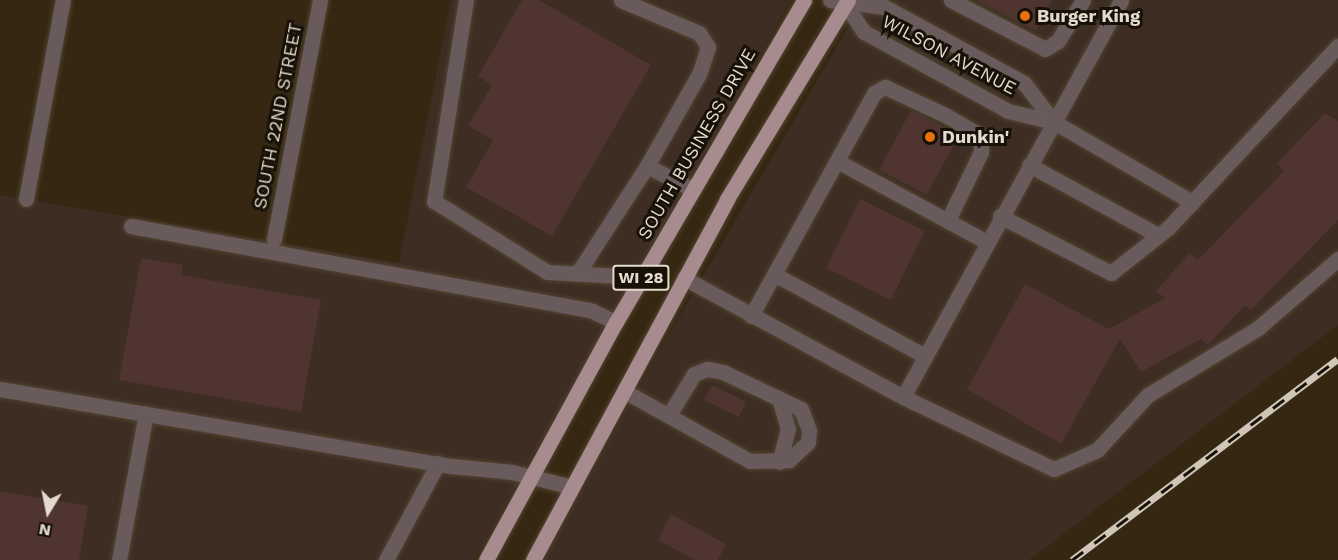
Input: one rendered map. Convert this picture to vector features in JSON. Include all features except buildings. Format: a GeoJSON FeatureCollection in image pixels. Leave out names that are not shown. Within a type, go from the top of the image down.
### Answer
{"type":"FeatureCollection","features":[{"type":"Feature","properties":{"kind":"main road","name":"SOUTH BUSINESS DRIVE"},"geometry":{"type":"LineString","coordinates":[[486,560],[638,283],[804,0]]}},
{"type":"Feature","properties":{"kind":"main road","name":"WI 28"},"geometry":{"type":"LineString","coordinates":[[533,560],[727,199],[847,2]]}},
{"type":"Feature","properties":{"kind":"street"},"geometry":{"type":"LineString","coordinates":[[26,199],[63,0]]}},
{"type":"Feature","properties":{"kind":"street","name":"SOUTH 22ND STREET"},"geometry":{"type":"LineString","coordinates":[[274,239],[320,0]]}},
{"type":"Feature","properties":{"kind":"street"},"geometry":{"type":"LineString","coordinates":[[466,0],[434,201],[547,272],[620,276],[638,283]]}},
{"type":"Feature","properties":{"kind":"street"},"geometry":{"type":"LineString","coordinates":[[579,272],[647,166],[699,74],[708,47],[699,33],[621,0]]}},
{"type":"Feature","properties":{"kind":"street","name":"WILSON AVENUE"},"geometry":{"type":"LineString","coordinates":[[830,0],[885,7],[1024,83],[1054,122]]}},
{"type":"Feature","properties":{"kind":"street"},"geometry":{"type":"LineString","coordinates":[[951,0],[1045,49],[1058,41],[1083,0]]}},
{"type":"Feature","properties":{"kind":"street"},"geometry":{"type":"LineString","coordinates":[[903,397],[1118,1]]}},
{"type":"Feature","properties":{"kind":"street","name":"WILSON AVENUE"},"geometry":{"type":"LineString","coordinates":[[847,2],[864,32],[1008,111],[1054,122]]}},
{"type":"Feature","properties":{"kind":"street"},"geometry":{"type":"LineString","coordinates":[[1000,216],[1111,273],[1158,235],[1192,202],[1338,46]]}},
{"type":"Feature","properties":{"kind":"street"},"geometry":{"type":"LineString","coordinates":[[751,316],[874,93],[885,87],[896,89],[976,133],[981,152],[948,220]]}},
{"type":"Feature","properties":{"kind":"street"},"geometry":{"type":"LineString","coordinates":[[1054,122],[1192,202]]}},
{"type":"Feature","properties":{"kind":"street"},"geometry":{"type":"LineString","coordinates":[[837,160],[987,242]]}},
{"type":"Feature","properties":{"kind":"street"},"geometry":{"type":"LineString","coordinates":[[1029,165],[1158,235]]}},
{"type":"Feature","properties":{"kind":"street"},"geometry":{"type":"LineString","coordinates":[[647,166],[692,189]]}},
{"type":"Feature","properties":{"kind":"street"},"geometry":{"type":"LineString","coordinates":[[131,226],[592,311],[616,322]]}},
{"type":"Feature","properties":{"kind":"street"},"geometry":{"type":"LineString","coordinates":[[684,278],[903,397],[1054,469],[1097,450],[1148,394],[1258,328],[1338,259]]}},
{"type":"Feature","properties":{"kind":"street"},"geometry":{"type":"LineString","coordinates":[[774,274],[925,356]]}},
{"type":"Feature","properties":{"kind":"street"},"geometry":{"type":"LineString","coordinates":[[624,391],[750,461],[779,462],[799,454],[808,442],[809,430],[801,410],[723,372],[707,369],[694,374],[669,415]]}},
{"type":"Feature","properties":{"kind":"street"},"geometry":{"type":"LineString","coordinates":[[0,388],[438,463],[532,476],[572,487]]}},
{"type":"Feature","properties":{"kind":"street"},"geometry":{"type":"LineString","coordinates":[[779,398],[788,429],[779,462]]}},
{"type":"Feature","properties":{"kind":"street"},"geometry":{"type":"LineString","coordinates":[[119,560],[146,413]]}},
{"type":"Feature","properties":{"kind":"street"},"geometry":{"type":"LineString","coordinates":[[386,560],[438,463]]}},
{"type":"Feature","properties":{"kind":"shaded area"},"geometry":{"type":"Polygon","coordinates":[[[451,0],[791,0],[474,560],[0,560],[0,195],[399,263],[451,0]]]}},
{"type":"Feature","properties":{"kind":"shaded area"},"geometry":{"type":"Polygon","coordinates":[[[864,0],[1338,0],[1338,325],[1029,560],[544,560],[653,362],[864,0]]]}},
{"type":"Feature","properties":{"kind":"railway"},"geometry":{"type":"LineString","coordinates":[[1072,560],[1338,359]]}},
{"type":"Feature","properties":{"kind":"place","name":"Burger King"},"geometry":{"type":"Point","coordinates":[1025,16]}},
{"type":"Feature","properties":{"kind":"place","name":"Dunkin'"},"geometry":{"type":"Point","coordinates":[930,137]}}]}
